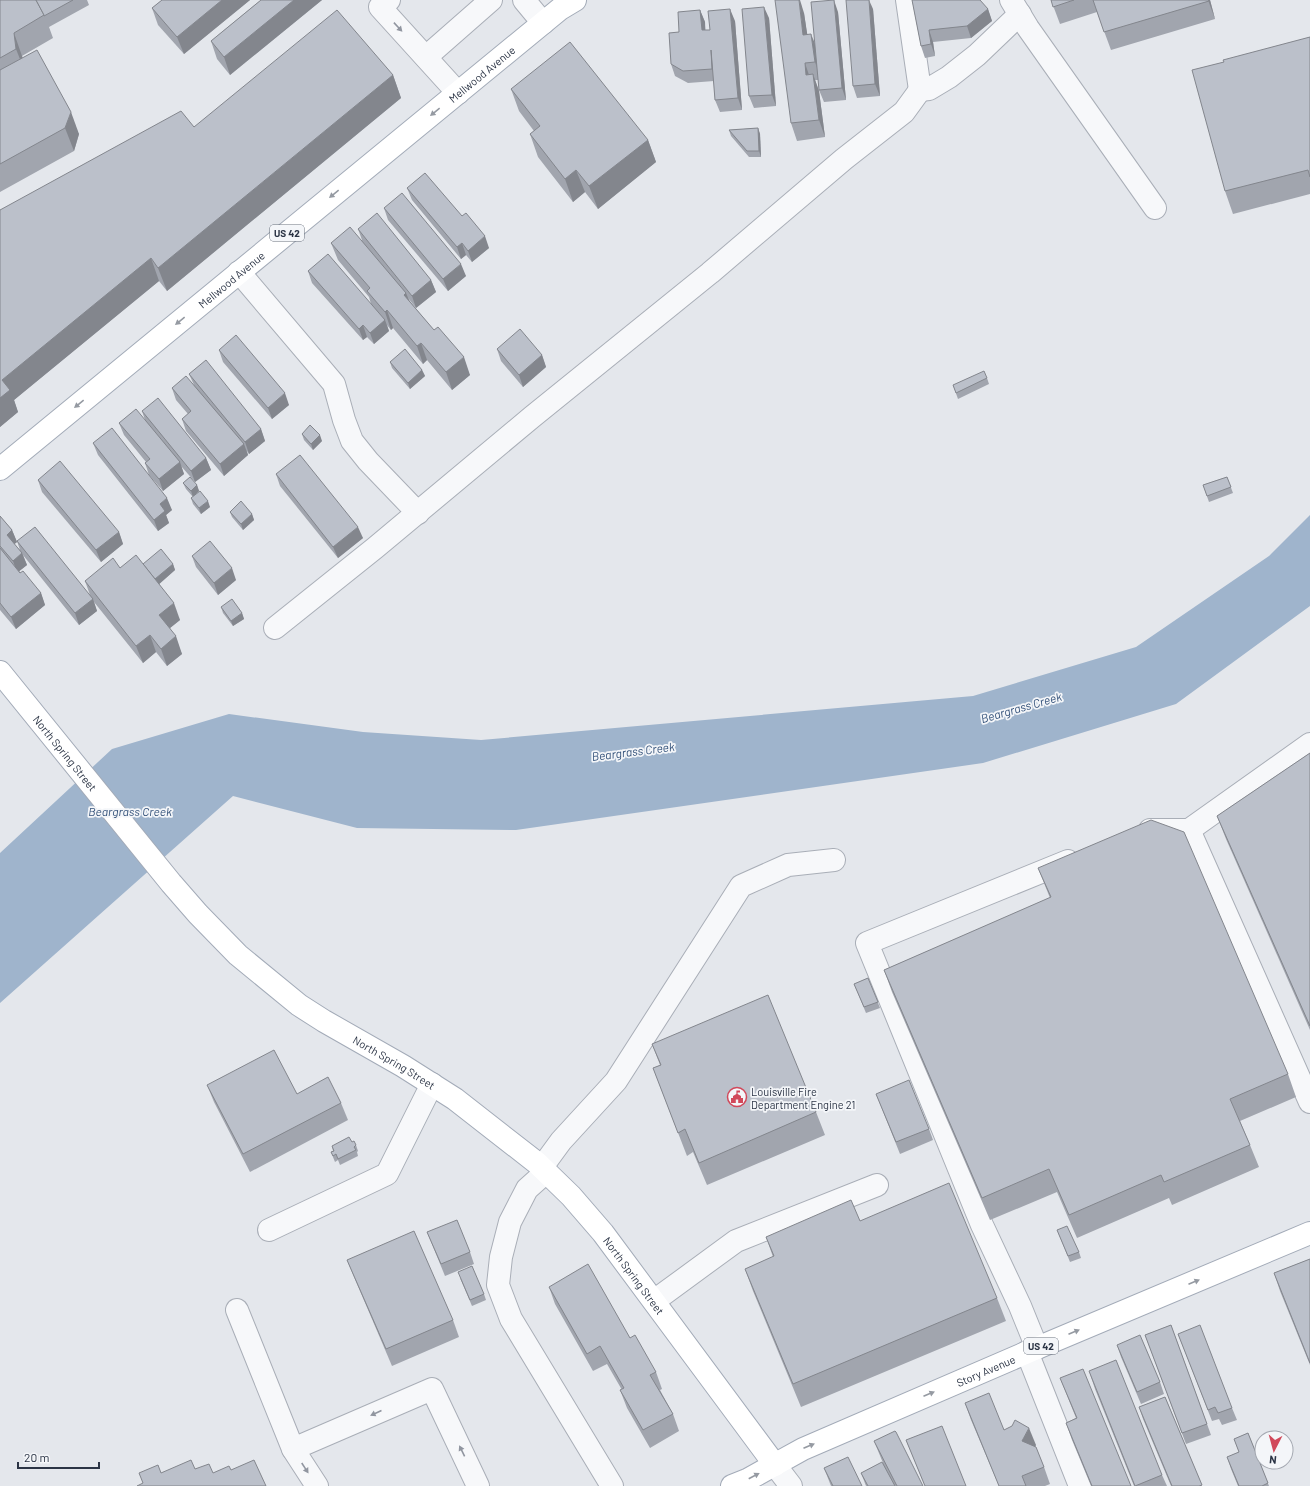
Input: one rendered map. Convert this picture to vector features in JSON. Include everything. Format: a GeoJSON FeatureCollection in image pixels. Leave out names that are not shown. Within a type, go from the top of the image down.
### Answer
{"type":"FeatureCollection","features":[{"type":"Feature","properties":{"kind":"main road","name":"Mellwood Avenue"},"geometry":{"type":"LineString","coordinates":[[0,469],[560,9],[574,0]]}},
{"type":"Feature","properties":{"kind":"main road","name":"North Spring Street"},"geometry":{"type":"LineString","coordinates":[[0,672],[171,883],[198,914],[238,955],[299,1004],[455,1099],[544,1170],[571,1196],[603,1233],[775,1465]]}},
{"type":"Feature","properties":{"kind":"main road","name":"Story Avenue"},"geometry":{"type":"LineString","coordinates":[[732,1486],[747,1480],[803,1448],[1310,1233]]}},
{"type":"Feature","properties":{"kind":"street"},"geometry":{"type":"LineString","coordinates":[[389,0],[380,7],[458,93]]}},
{"type":"Feature","properties":{"kind":"street"},"geometry":{"type":"LineString","coordinates":[[426,57],[491,0]]}},
{"type":"Feature","properties":{"kind":"street"},"geometry":{"type":"LineString","coordinates":[[524,0],[543,23]]}},
{"type":"Feature","properties":{"kind":"street"},"geometry":{"type":"LineString","coordinates":[[275,628],[418,513],[532,417],[710,273],[844,159],[904,112],[920,90],[907,0]]}},
{"type":"Feature","properties":{"kind":"street"},"geometry":{"type":"LineString","coordinates":[[920,90],[929,89],[949,77],[977,55],[1015,7],[1028,28],[1156,208]]}},
{"type":"Feature","properties":{"kind":"street"},"geometry":{"type":"LineString","coordinates":[[240,272],[334,384],[352,442],[368,461],[418,513]]}},
{"type":"Feature","properties":{"kind":"street"},"geometry":{"type":"LineString","coordinates":[[1128,836],[1142,831],[1189,830],[1310,744]]}},
{"type":"Feature","properties":{"kind":"street"},"geometry":{"type":"LineString","coordinates":[[1189,830],[1310,1102]]}},
{"type":"Feature","properties":{"kind":"street"},"geometry":{"type":"LineString","coordinates":[[1080,1486],[1032,1350],[1020,1306],[982,1225],[866,943],[1084,854]]}},
{"type":"Feature","properties":{"kind":"street"},"geometry":{"type":"LineString","coordinates":[[612,1486],[511,1319],[498,1285],[501,1257],[510,1222],[527,1189],[544,1170],[561,1141],[616,1081],[741,886],[788,865],[834,860]]}},
{"type":"Feature","properties":{"kind":"street"},"geometry":{"type":"LineString","coordinates":[[269,1230],[387,1174],[432,1084]]}},
{"type":"Feature","properties":{"kind":"street"},"geometry":{"type":"LineString","coordinates":[[654,1301],[736,1241],[878,1185]]}},
{"type":"Feature","properties":{"kind":"street"},"geometry":{"type":"LineString","coordinates":[[237,1310],[293,1449],[317,1486]]}},
{"type":"Feature","properties":{"kind":"street"},"geometry":{"type":"LineString","coordinates":[[293,1449],[432,1389],[478,1486]]}},
{"type":"Feature","properties":{"kind":"street"},"geometry":{"type":"LineString","coordinates":[[775,1465],[791,1486]]}},
{"type":"Feature","properties":{"kind":"water","name":"Beargrass Creek"},"geometry":{"type":"Polygon","coordinates":[[[1310,515],[1310,606],[1176,704],[983,763],[516,830],[357,828],[233,796],[0,1003],[0,853],[112,749],[229,714],[363,732],[481,740],[973,696],[1136,647],[1269,556],[1310,515]]]}},
{"type":"Feature","properties":{"kind":"building"},"geometry":{"type":"Polygon","coordinates":[[[0,0],[36,0],[44,15],[14,33],[16,49],[0,58],[0,0]]]}},
{"type":"Feature","properties":{"kind":"building"},"geometry":{"type":"Polygon","coordinates":[[[36,0],[73,0],[44,16],[36,0]]]}},
{"type":"Feature","properties":{"kind":"building"},"geometry":{"type":"Polygon","coordinates":[[[162,0],[222,0],[177,37],[152,8],[162,0]]]}},
{"type":"Feature","properties":{"kind":"building"},"geometry":{"type":"Polygon","coordinates":[[[261,0],[294,0],[224,57],[211,41],[261,0]]]}},
{"type":"Feature","properties":{"kind":"building"},"geometry":{"type":"Polygon","coordinates":[[[775,0],[799,0],[803,35],[811,34],[815,62],[805,63],[806,75],[813,74],[819,120],[791,123],[775,0]]]}},
{"type":"Feature","properties":{"kind":"building"},"geometry":{"type":"Polygon","coordinates":[[[834,0],[842,88],[819,90],[811,2],[834,0]]]}},
{"type":"Feature","properties":{"kind":"building"},"geometry":{"type":"Polygon","coordinates":[[[846,0],[869,0],[875,84],[853,86],[846,0]]]}},
{"type":"Feature","properties":{"kind":"building"},"geometry":{"type":"Polygon","coordinates":[[[912,0],[980,0],[988,9],[967,26],[929,30],[931,44],[921,46],[912,0]]]}},
{"type":"Feature","properties":{"kind":"building"},"geometry":{"type":"Polygon","coordinates":[[[1051,0],[1074,0],[1053,7],[1051,0]]]}},
{"type":"Feature","properties":{"kind":"building"},"geometry":{"type":"Polygon","coordinates":[[[1093,0],[1208,0],[1209,1],[1104,32],[1093,0]]]}},
{"type":"Feature","properties":{"kind":"building"},"geometry":{"type":"Polygon","coordinates":[[[764,7],[772,95],[749,96],[742,9],[764,7]]]}},
{"type":"Feature","properties":{"kind":"building"},"geometry":{"type":"Polygon","coordinates":[[[730,9],[738,98],[715,100],[711,50],[712,69],[683,71],[671,64],[669,33],[679,32],[678,12],[700,10],[702,30],[710,30],[708,11],[730,9]]]}},
{"type":"Feature","properties":{"kind":"building"},"geometry":{"type":"Polygon","coordinates":[[[337,10],[393,75],[158,268],[151,258],[2,380],[10,390],[0,398],[0,210],[181,111],[194,127],[337,10]]]}},
{"type":"Feature","properties":{"kind":"building"},"geometry":{"type":"Polygon","coordinates":[[[1310,37],[1310,177],[1308,170],[1225,191],[1192,70],[1224,62],[1223,60],[1310,37]]]}},
{"type":"Feature","properties":{"kind":"building"},"geometry":{"type":"Polygon","coordinates":[[[570,42],[648,140],[589,186],[576,170],[565,179],[530,134],[540,126],[511,89],[570,42]]]}},
{"type":"Feature","properties":{"kind":"building"},"geometry":{"type":"Polygon","coordinates":[[[37,50],[71,112],[65,128],[0,164],[0,70],[37,50]]]}},
{"type":"Feature","properties":{"kind":"building"},"geometry":{"type":"Polygon","coordinates":[[[758,128],[759,151],[747,151],[729,130],[758,128]]]}},
{"type":"Feature","properties":{"kind":"building"},"geometry":{"type":"Polygon","coordinates":[[[425,173],[462,216],[466,213],[485,236],[468,251],[462,243],[457,247],[407,188],[425,173]]]}},
{"type":"Feature","properties":{"kind":"building"},"geometry":{"type":"Polygon","coordinates":[[[402,193],[461,264],[443,279],[384,208],[402,193]]]}},
{"type":"Feature","properties":{"kind":"building"},"geometry":{"type":"Polygon","coordinates":[[[377,213],[431,280],[412,296],[358,229],[377,213]]]}},
{"type":"Feature","properties":{"kind":"building"},"geometry":{"type":"Polygon","coordinates":[[[350,227],[406,293],[404,295],[434,330],[438,327],[464,357],[446,372],[421,343],[417,346],[387,310],[385,312],[367,291],[370,288],[331,243],[350,227]]]}},
{"type":"Feature","properties":{"kind":"building"},"geometry":{"type":"Polygon","coordinates":[[[328,254],[385,320],[370,333],[363,325],[359,329],[308,271],[328,254]]]}},
{"type":"Feature","properties":{"kind":"building"},"geometry":{"type":"Polygon","coordinates":[[[520,329],[542,355],[519,375],[497,349],[520,329]]]}},
{"type":"Feature","properties":{"kind":"building"},"geometry":{"type":"Polygon","coordinates":[[[236,335],[285,393],[268,408],[219,350],[236,335]]]}},
{"type":"Feature","properties":{"kind":"building"},"geometry":{"type":"Polygon","coordinates":[[[405,349],[422,370],[408,383],[390,362],[405,349]]]}},
{"type":"Feature","properties":{"kind":"building"},"geometry":{"type":"Polygon","coordinates":[[[206,360],[261,429],[245,442],[189,374],[206,360]]]}},
{"type":"Feature","properties":{"kind":"building"},"geometry":{"type":"Polygon","coordinates":[[[984,371],[987,378],[956,393],[953,385],[984,371]]]}},
{"type":"Feature","properties":{"kind":"building"},"geometry":{"type":"Polygon","coordinates":[[[186,376],[244,444],[220,464],[182,419],[191,411],[172,388],[186,376]]]}},
{"type":"Feature","properties":{"kind":"building"},"geometry":{"type":"Polygon","coordinates":[[[158,398],[206,458],[191,471],[142,411],[158,398]]]}},
{"type":"Feature","properties":{"kind":"building"},"geometry":{"type":"Polygon","coordinates":[[[136,409],[180,462],[159,479],[145,463],[150,459],[119,423],[136,409]]]}},
{"type":"Feature","properties":{"kind":"building"},"geometry":{"type":"Polygon","coordinates":[[[310,425],[320,435],[311,444],[302,434],[310,425]]]}},
{"type":"Feature","properties":{"kind":"building"},"geometry":{"type":"Polygon","coordinates":[[[112,428],[167,498],[160,504],[165,511],[154,520],[93,443],[112,428]]]}},
{"type":"Feature","properties":{"kind":"building"},"geometry":{"type":"Polygon","coordinates":[[[300,455],[358,527],[333,547],[276,474],[300,455]]]}},
{"type":"Feature","properties":{"kind":"building"},"geometry":{"type":"Polygon","coordinates":[[[60,461],[119,532],[96,550],[38,480],[60,461]]]}},
{"type":"Feature","properties":{"kind":"building"},"geometry":{"type":"Polygon","coordinates":[[[190,477],[197,485],[191,491],[183,483],[190,477]]]}},
{"type":"Feature","properties":{"kind":"building"},"geometry":{"type":"Polygon","coordinates":[[[1227,477],[1231,487],[1207,496],[1203,485],[1227,477]]]}},
{"type":"Feature","properties":{"kind":"building"},"geometry":{"type":"Polygon","coordinates":[[[200,491],[208,501],[199,508],[191,498],[200,491]]]}},
{"type":"Feature","properties":{"kind":"building"},"geometry":{"type":"Polygon","coordinates":[[[241,501],[252,514],[241,524],[230,512],[241,501]]]}},
{"type":"Feature","properties":{"kind":"building"},"geometry":{"type":"Polygon","coordinates":[[[0,516],[12,530],[7,535],[22,553],[13,561],[0,546],[0,516]]]}},
{"type":"Feature","properties":{"kind":"building"},"geometry":{"type":"Polygon","coordinates":[[[35,527],[93,599],[75,613],[17,541],[35,527]]]}},
{"type":"Feature","properties":{"kind":"building"},"geometry":{"type":"Polygon","coordinates":[[[210,541],[232,568],[214,583],[192,556],[210,541]]]}},
{"type":"Feature","properties":{"kind":"building"},"geometry":{"type":"Polygon","coordinates":[[[0,548],[20,573],[23,571],[41,593],[11,617],[0,603],[0,548]]]}},
{"type":"Feature","properties":{"kind":"building"},"geometry":{"type":"Polygon","coordinates":[[[161,549],[173,564],[155,579],[143,564],[161,549]]]}},
{"type":"Feature","properties":{"kind":"building"},"geometry":{"type":"Polygon","coordinates":[[[136,555],[174,603],[159,615],[176,636],[161,649],[150,635],[136,646],[85,581],[113,558],[120,568],[136,555]]]}},
{"type":"Feature","properties":{"kind":"building"},"geometry":{"type":"Polygon","coordinates":[[[232,599],[242,613],[231,621],[221,607],[232,599]]]}},
{"type":"Feature","properties":{"kind":"building"},"geometry":{"type":"Polygon","coordinates":[[[1310,753],[1310,1026],[1217,816],[1310,753]]]}},
{"type":"Feature","properties":{"kind":"building"},"geometry":{"type":"Polygon","coordinates":[[[1151,820],[1184,832],[1288,1074],[1230,1099],[1250,1145],[1164,1182],[1161,1175],[1069,1215],[1049,1169],[982,1198],[884,970],[1051,897],[1038,868],[1151,820]]]}},
{"type":"Feature","properties":{"kind":"building"},"geometry":{"type":"Polygon","coordinates":[[[868,978],[878,1002],[864,1007],[854,984],[868,978]]]}},
{"type":"Feature","properties":{"kind":"building","name":"Louisville Fire Department Engine 21"},"geometry":{"type":"Polygon","coordinates":[[[768,995],[816,1112],[699,1163],[685,1129],[678,1133],[653,1068],[661,1065],[652,1044],[768,995]]]}},
{"type":"Feature","properties":{"kind":"building"},"geometry":{"type":"Polygon","coordinates":[[[274,1050],[297,1094],[328,1077],[341,1103],[243,1154],[207,1085],[274,1050]]]}},
{"type":"Feature","properties":{"kind":"building"},"geometry":{"type":"Polygon","coordinates":[[[909,1080],[929,1129],[896,1142],[876,1094],[909,1080]]]}},
{"type":"Feature","properties":{"kind":"building"},"geometry":{"type":"Polygon","coordinates":[[[349,1137],[352,1142],[354,1141],[356,1145],[354,1147],[356,1150],[338,1159],[336,1154],[333,1156],[331,1152],[334,1151],[332,1146],[349,1137]]]}},
{"type":"Feature","properties":{"kind":"building"},"geometry":{"type":"Polygon","coordinates":[[[949,1183],[997,1298],[793,1384],[745,1269],[774,1256],[766,1237],[851,1200],[860,1221],[949,1183]]]}},
{"type":"Feature","properties":{"kind":"building"},"geometry":{"type":"Polygon","coordinates":[[[457,1220],[470,1252],[441,1264],[427,1232],[457,1220]]]}},
{"type":"Feature","properties":{"kind":"building"},"geometry":{"type":"Polygon","coordinates":[[[1067,1226],[1079,1252],[1068,1256],[1057,1230],[1067,1226]]]}},
{"type":"Feature","properties":{"kind":"building"},"geometry":{"type":"Polygon","coordinates":[[[414,1231],[453,1320],[386,1349],[347,1260],[414,1231]]]}},
{"type":"Feature","properties":{"kind":"building"},"geometry":{"type":"Polygon","coordinates":[[[1310,1259],[1310,1363],[1274,1273],[1310,1259]]]}},
{"type":"Feature","properties":{"kind":"building"},"geometry":{"type":"Polygon","coordinates":[[[588,1264],[630,1338],[635,1335],[656,1372],[650,1375],[673,1414],[643,1430],[620,1390],[624,1388],[600,1346],[587,1354],[549,1287],[588,1264]]]}},
{"type":"Feature","properties":{"kind":"building"},"geometry":{"type":"Polygon","coordinates":[[[472,1266],[484,1294],[470,1300],[458,1272],[472,1266]]]}},
{"type":"Feature","properties":{"kind":"building"},"geometry":{"type":"Polygon","coordinates":[[[1171,1325],[1207,1424],[1182,1433],[1145,1335],[1171,1325]]]}},
{"type":"Feature","properties":{"kind":"building"},"geometry":{"type":"Polygon","coordinates":[[[1200,1325],[1232,1408],[1218,1413],[1215,1407],[1208,1410],[1178,1334],[1200,1325]]]}},
{"type":"Feature","properties":{"kind":"building"},"geometry":{"type":"Polygon","coordinates":[[[1140,1335],[1160,1382],[1137,1392],[1117,1345],[1140,1335]]]}},
{"type":"Feature","properties":{"kind":"building"},"geometry":{"type":"Polygon","coordinates":[[[1116,1360],[1162,1475],[1135,1486],[1089,1371],[1116,1360]]]}},
{"type":"Feature","properties":{"kind":"building"},"geometry":{"type":"Polygon","coordinates":[[[1083,1369],[1131,1486],[1092,1486],[1066,1423],[1077,1418],[1060,1378],[1083,1369]]]}},
{"type":"Feature","properties":{"kind":"building"},"geometry":{"type":"Polygon","coordinates":[[[989,1393],[1004,1430],[1012,1426],[1015,1420],[1029,1428],[1022,1441],[1036,1447],[1044,1467],[1022,1476],[1026,1486],[999,1486],[965,1403],[989,1393]]]}},
{"type":"Feature","properties":{"kind":"building"},"geometry":{"type":"Polygon","coordinates":[[[1165,1397],[1202,1485],[1172,1486],[1139,1407],[1165,1397]]]}},
{"type":"Feature","properties":{"kind":"building"},"geometry":{"type":"Polygon","coordinates":[[[942,1426],[966,1486],[925,1486],[906,1440],[942,1426]]]}},
{"type":"Feature","properties":{"kind":"building"},"geometry":{"type":"Polygon","coordinates":[[[895,1431],[923,1486],[897,1486],[874,1441],[895,1431]]]}},
{"type":"Feature","properties":{"kind":"building"},"geometry":{"type":"Polygon","coordinates":[[[1248,1433],[1254,1448],[1254,1470],[1263,1470],[1268,1483],[1262,1486],[1239,1486],[1227,1457],[1239,1452],[1234,1439],[1248,1433]]]}},
{"type":"Feature","properties":{"kind":"building"},"geometry":{"type":"Polygon","coordinates":[[[848,1457],[862,1486],[833,1486],[824,1468],[848,1457]]]}},
{"type":"Feature","properties":{"kind":"building"},"geometry":{"type":"Polygon","coordinates":[[[191,1460],[195,1469],[209,1464],[213,1473],[229,1466],[231,1470],[254,1460],[266,1486],[137,1486],[143,1483],[139,1473],[158,1465],[161,1473],[191,1460]]]}},
{"type":"Feature","properties":{"kind":"building"},"geometry":{"type":"Polygon","coordinates":[[[882,1462],[895,1486],[868,1486],[861,1473],[882,1462]]]}},
{"type":"Feature","properties":{"kind":"place","name":"Louisville Fire Department Engine 21"},"geometry":{"type":"Point","coordinates":[737,1097]}}]}
